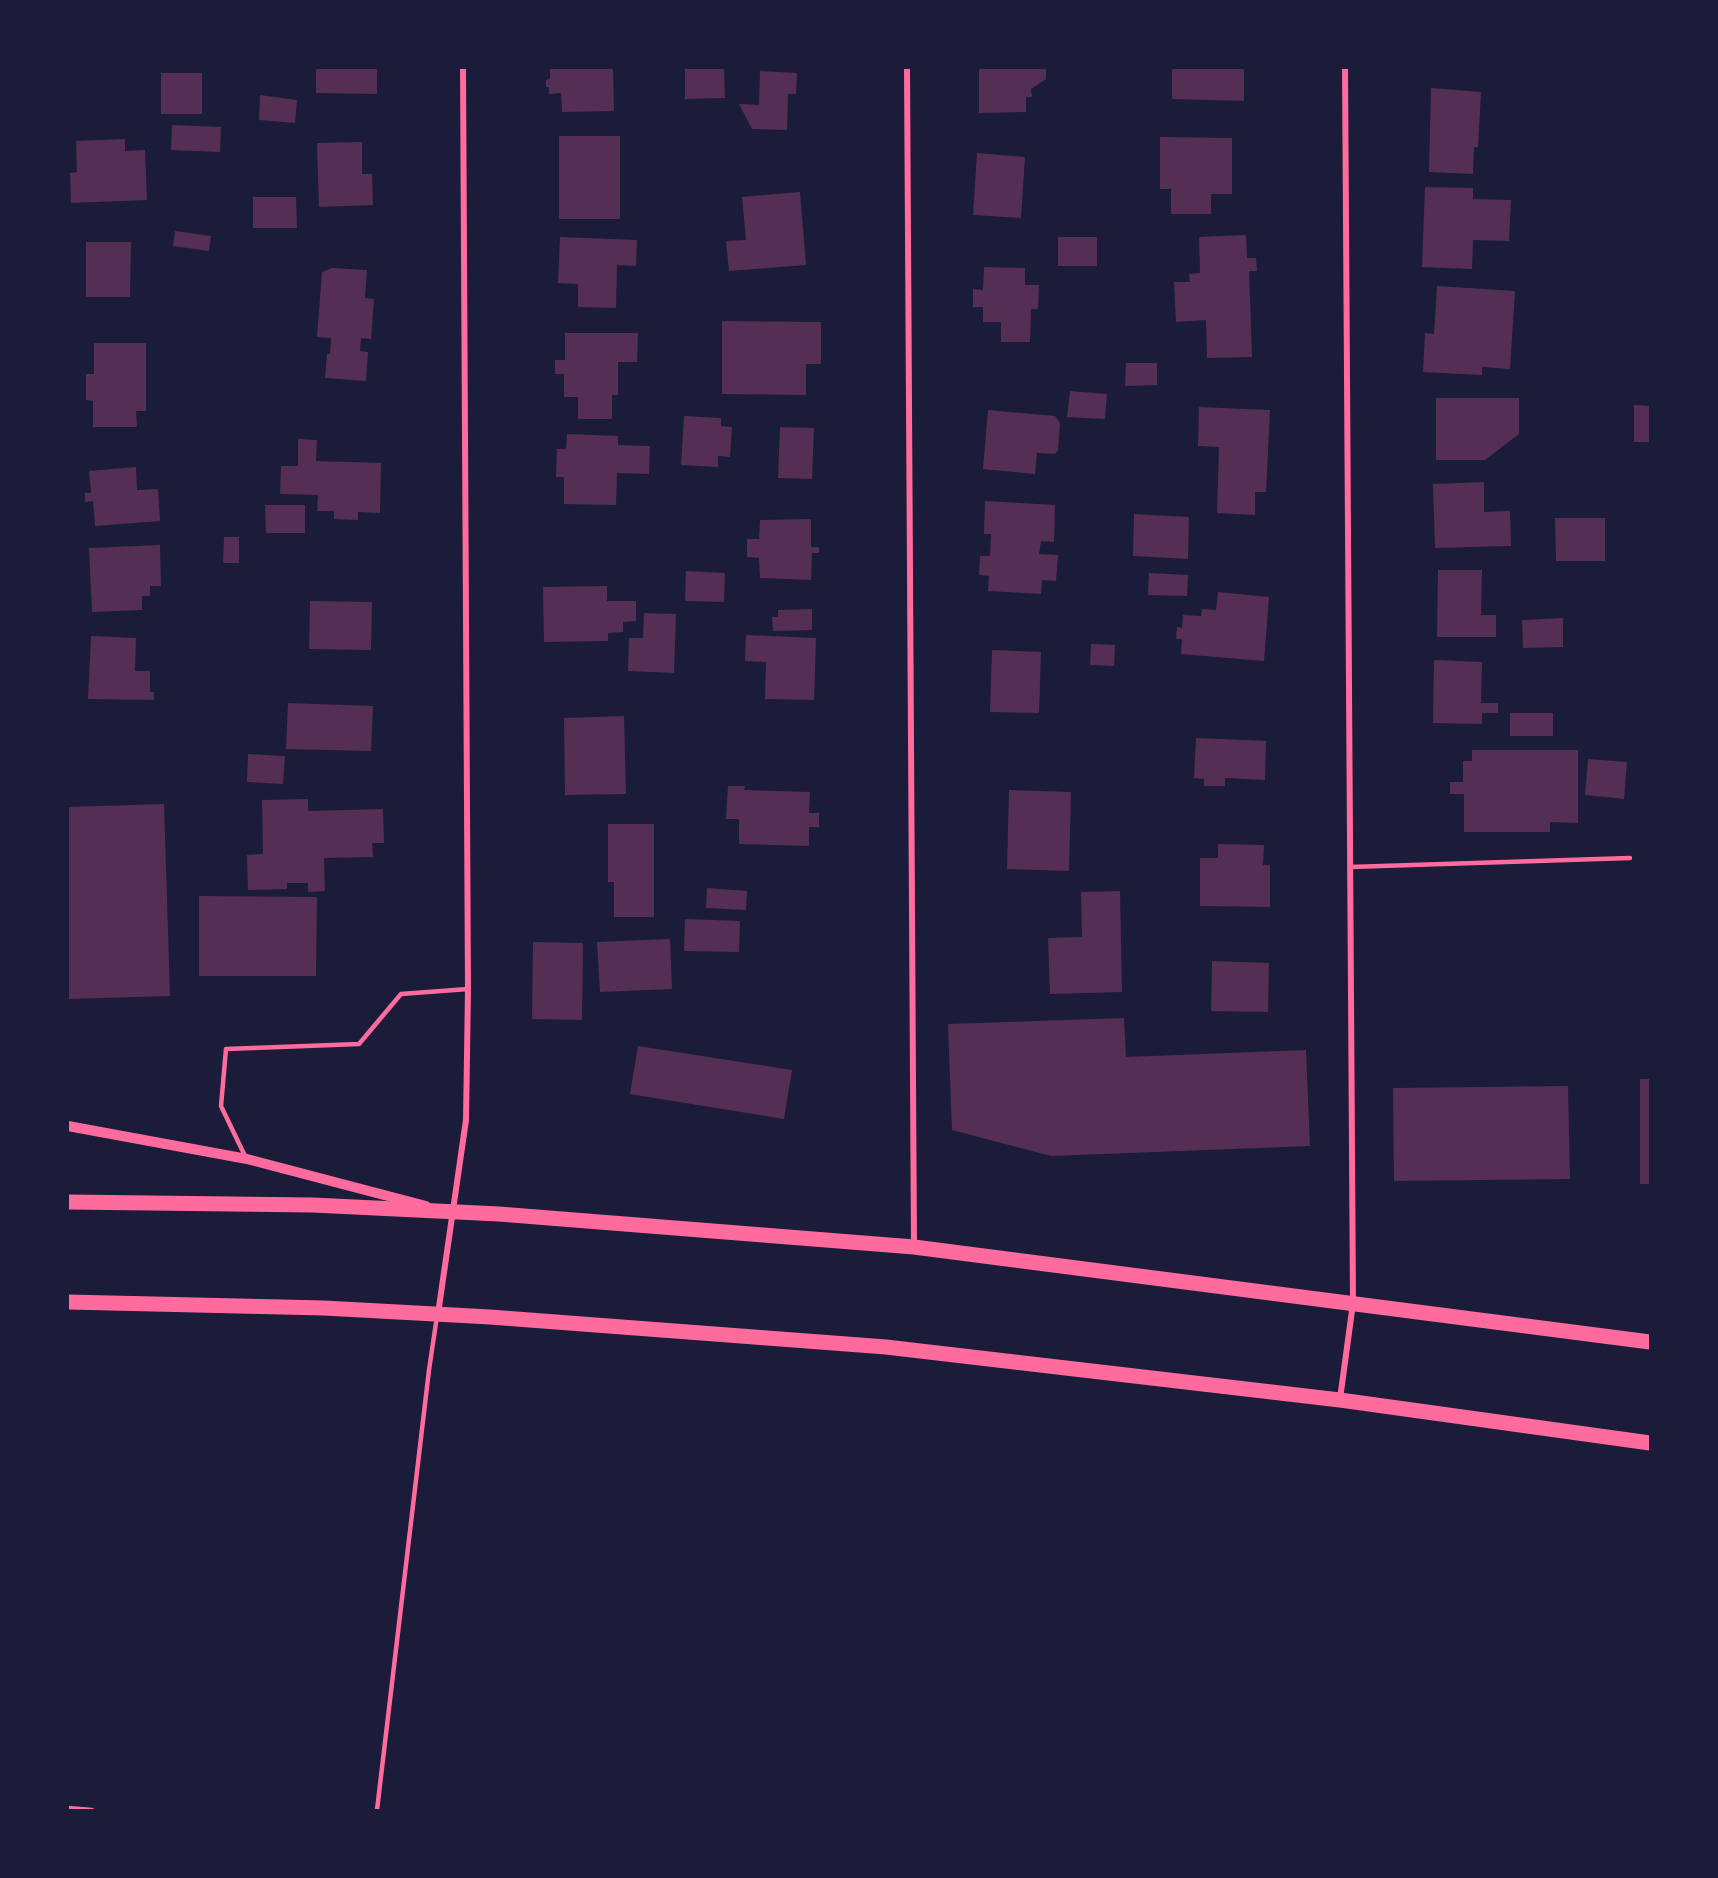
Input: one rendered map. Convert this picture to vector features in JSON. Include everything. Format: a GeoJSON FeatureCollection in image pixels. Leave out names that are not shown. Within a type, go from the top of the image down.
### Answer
{"type":"FeatureCollection","features":[{"type":"Feature","properties":{"kind":"main road"},"geometry":{"type":"LineString","coordinates":[[68,1202],[313,1205],[539,1216],[914,1247],[1650,1341]]}},
{"type":"Feature","properties":{"kind":"main road"},"geometry":{"type":"LineString","coordinates":[[68,1302],[324,1308],[490,1317],[886,1347],[1340,1400],[1650,1443]]}},
{"type":"Feature","properties":{"kind":"street"},"geometry":{"type":"LineString","coordinates":[[438,1315],[466,1120],[468,989],[464,68]]}},
{"type":"Feature","properties":{"kind":"street"},"geometry":{"type":"LineString","coordinates":[[906,68],[914,1247]]}},
{"type":"Feature","properties":{"kind":"street"},"geometry":{"type":"LineString","coordinates":[[1340,1400],[1353,1303],[1345,68]]}},
{"type":"Feature","properties":{"kind":"street"},"geometry":{"type":"LineString","coordinates":[[68,1126],[247,1159],[452,1213]]}},
{"type":"Feature","properties":{"kind":"lane"},"geometry":{"type":"LineString","coordinates":[[1350,867],[1630,858]]}},
{"type":"Feature","properties":{"kind":"lane"},"geometry":{"type":"LineString","coordinates":[[247,1159],[221,1106],[226,1049],[359,1044],[401,993],[468,989]]}},
{"type":"Feature","properties":{"kind":"lane"},"geometry":{"type":"LineString","coordinates":[[377,1810],[429,1370],[438,1315]]}},
{"type":"Feature","properties":{"kind":"lane"},"geometry":{"type":"LineString","coordinates":[[68,1808],[92,1810]]}},
{"type":"Feature","properties":{"kind":"building"},"geometry":{"type":"Polygon","coordinates":[[[316,68],[377,68],[377,94],[316,93],[316,68]]]}},
{"type":"Feature","properties":{"kind":"building"},"geometry":{"type":"Polygon","coordinates":[[[550,68],[613,68],[614,111],[562,112],[561,93],[549,94],[549,87],[546,87],[546,80],[550,79],[550,68]]]}},
{"type":"Feature","properties":{"kind":"building"},"geometry":{"type":"Polygon","coordinates":[[[685,68],[724,68],[725,98],[685,99],[685,68]]]}},
{"type":"Feature","properties":{"kind":"building"},"geometry":{"type":"Polygon","coordinates":[[[979,68],[1046,68],[1046,79],[1031,89],[1032,97],[1026,97],[1026,112],[979,113],[979,68]]]}},
{"type":"Feature","properties":{"kind":"building"},"geometry":{"type":"Polygon","coordinates":[[[1172,68],[1244,68],[1244,101],[1172,99],[1172,68]]]}},
{"type":"Feature","properties":{"kind":"building"},"geometry":{"type":"Polygon","coordinates":[[[760,71],[797,73],[796,94],[788,94],[787,130],[752,129],[739,104],[759,105],[760,71]]]}},
{"type":"Feature","properties":{"kind":"building"},"geometry":{"type":"Polygon","coordinates":[[[161,73],[202,73],[202,114],[161,114],[161,73]]]}},
{"type":"Feature","properties":{"kind":"building"},"geometry":{"type":"Polygon","coordinates":[[[1431,88],[1481,92],[1478,147],[1474,147],[1473,174],[1429,172],[1431,88]]]}},
{"type":"Feature","properties":{"kind":"building"},"geometry":{"type":"Polygon","coordinates":[[[260,95],[297,100],[295,123],[259,120],[260,95]]]}},
{"type":"Feature","properties":{"kind":"building"},"geometry":{"type":"Polygon","coordinates":[[[172,125],[221,127],[220,152],[171,150],[172,125]]]}},
{"type":"Feature","properties":{"kind":"building"},"geometry":{"type":"Polygon","coordinates":[[[559,136],[620,136],[620,219],[559,219],[559,136]]]}},
{"type":"Feature","properties":{"kind":"building"},"geometry":{"type":"Polygon","coordinates":[[[1160,137],[1232,138],[1232,194],[1211,194],[1211,214],[1171,214],[1171,189],[1160,189],[1160,137]]]}},
{"type":"Feature","properties":{"kind":"building"},"geometry":{"type":"Polygon","coordinates":[[[125,139],[125,151],[145,150],[147,200],[71,203],[70,173],[77,172],[76,141],[125,139]]]}},
{"type":"Feature","properties":{"kind":"building"},"geometry":{"type":"Polygon","coordinates":[[[362,142],[362,174],[372,174],[373,205],[319,207],[317,143],[362,142]]]}},
{"type":"Feature","properties":{"kind":"building"},"geometry":{"type":"Polygon","coordinates":[[[977,153],[1025,157],[1021,218],[973,215],[977,153]]]}},
{"type":"Feature","properties":{"kind":"building"},"geometry":{"type":"Polygon","coordinates":[[[1425,187],[1473,188],[1473,199],[1511,200],[1509,241],[1473,240],[1472,269],[1422,267],[1425,187]]]}},
{"type":"Feature","properties":{"kind":"building"},"geometry":{"type":"Polygon","coordinates":[[[800,192],[806,265],[729,271],[726,241],[746,240],[742,197],[800,192]]]}},
{"type":"Feature","properties":{"kind":"building"},"geometry":{"type":"Polygon","coordinates":[[[253,197],[296,197],[297,228],[253,228],[253,197]]]}},
{"type":"Feature","properties":{"kind":"building"},"geometry":{"type":"Polygon","coordinates":[[[175,231],[211,236],[209,251],[173,246],[175,231]]]}},
{"type":"Feature","properties":{"kind":"building"},"geometry":{"type":"Polygon","coordinates":[[[1246,235],[1247,258],[1256,258],[1257,271],[1249,271],[1252,357],[1207,358],[1206,320],[1176,322],[1174,282],[1190,282],[1189,274],[1200,273],[1199,237],[1246,235]]]}},
{"type":"Feature","properties":{"kind":"building"},"geometry":{"type":"Polygon","coordinates":[[[560,237],[637,240],[636,266],[617,265],[616,308],[578,307],[578,284],[558,283],[560,237]]]}},
{"type":"Feature","properties":{"kind":"building"},"geometry":{"type":"Polygon","coordinates":[[[1058,237],[1097,237],[1097,266],[1058,266],[1058,237]]]}},
{"type":"Feature","properties":{"kind":"building"},"geometry":{"type":"Polygon","coordinates":[[[86,242],[131,242],[130,297],[86,297],[86,242]]]}},
{"type":"Feature","properties":{"kind":"building"},"geometry":{"type":"Polygon","coordinates":[[[984,267],[1025,268],[1025,285],[1039,285],[1038,309],[1031,309],[1030,342],[1001,342],[1001,322],[983,322],[983,307],[973,307],[973,289],[983,290],[984,267]]]}},
{"type":"Feature","properties":{"kind":"building"},"geometry":{"type":"Polygon","coordinates":[[[332,268],[367,270],[365,298],[374,299],[371,339],[361,338],[360,351],[368,352],[366,381],[325,378],[331,338],[317,337],[322,272],[332,268]]]}},
{"type":"Feature","properties":{"kind":"building"},"geometry":{"type":"Polygon","coordinates":[[[1437,286],[1515,291],[1510,369],[1482,367],[1482,375],[1423,372],[1425,333],[1434,334],[1437,286]]]}},
{"type":"Feature","properties":{"kind":"building"},"geometry":{"type":"Polygon","coordinates":[[[722,321],[821,322],[821,364],[806,364],[806,395],[722,394],[722,321]]]}},
{"type":"Feature","properties":{"kind":"building"},"geometry":{"type":"Polygon","coordinates":[[[565,333],[638,333],[637,362],[618,362],[618,395],[612,395],[612,419],[578,419],[578,397],[564,397],[564,374],[555,374],[555,360],[565,360],[565,333]]]}},
{"type":"Feature","properties":{"kind":"building"},"geometry":{"type":"Polygon","coordinates":[[[94,343],[146,343],[146,411],[136,411],[137,427],[93,427],[93,401],[86,400],[86,374],[94,374],[94,343]]]}},
{"type":"Feature","properties":{"kind":"building"},"geometry":{"type":"Polygon","coordinates":[[[1126,363],[1157,363],[1157,385],[1125,386],[1126,363]]]}},
{"type":"Feature","properties":{"kind":"building"},"geometry":{"type":"Polygon","coordinates":[[[1070,391],[1107,394],[1105,419],[1067,417],[1070,391]]]}},
{"type":"Feature","properties":{"kind":"building"},"geometry":{"type":"Polygon","coordinates":[[[1436,398],[1519,398],[1519,434],[1485,460],[1436,460],[1436,398]]]}},
{"type":"Feature","properties":{"kind":"building"},"geometry":{"type":"Polygon","coordinates":[[[1634,405],[1650,406],[1650,442],[1634,442],[1634,405]]]}},
{"type":"Feature","properties":{"kind":"building"},"geometry":{"type":"Polygon","coordinates":[[[1199,407],[1270,410],[1266,492],[1255,492],[1255,515],[1217,513],[1219,447],[1198,446],[1199,407]]]}},
{"type":"Feature","properties":{"kind":"building"},"geometry":{"type":"Polygon","coordinates":[[[988,410],[1055,416],[1060,423],[1058,450],[1055,454],[1037,453],[1035,474],[983,469],[988,410]]]}},
{"type":"Feature","properties":{"kind":"building"},"geometry":{"type":"Polygon","coordinates":[[[684,416],[721,418],[721,426],[732,427],[730,457],[718,456],[718,467],[681,465],[684,416]]]}},
{"type":"Feature","properties":{"kind":"building"},"geometry":{"type":"Polygon","coordinates":[[[780,427],[814,428],[812,479],[778,478],[780,427]]]}},
{"type":"Feature","properties":{"kind":"building"},"geometry":{"type":"Polygon","coordinates":[[[567,434],[618,436],[618,445],[650,446],[649,474],[617,473],[616,505],[564,504],[564,477],[556,477],[557,449],[566,449],[567,434]]]}},
{"type":"Feature","properties":{"kind":"building"},"geometry":{"type":"Polygon","coordinates":[[[298,439],[317,440],[316,461],[381,463],[380,513],[358,512],[358,520],[334,519],[334,511],[317,511],[318,495],[280,494],[281,466],[298,466],[298,439]]]}},
{"type":"Feature","properties":{"kind":"building"},"geometry":{"type":"Polygon","coordinates":[[[136,467],[137,490],[158,489],[160,521],[95,526],[93,501],[85,502],[85,493],[91,493],[89,471],[136,467]]]}},
{"type":"Feature","properties":{"kind":"building"},"geometry":{"type":"Polygon","coordinates":[[[1484,482],[1484,512],[1510,511],[1511,546],[1435,548],[1433,484],[1484,482]]]}},
{"type":"Feature","properties":{"kind":"building"},"geometry":{"type":"Polygon","coordinates":[[[985,501],[1055,505],[1054,542],[1041,541],[1039,554],[1058,555],[1056,581],[1042,580],[1041,594],[988,591],[989,576],[979,575],[980,556],[990,556],[991,534],[984,534],[985,501]]]}},
{"type":"Feature","properties":{"kind":"building"},"geometry":{"type":"Polygon","coordinates":[[[265,505],[305,505],[305,533],[266,533],[265,505]]]}},
{"type":"Feature","properties":{"kind":"building"},"geometry":{"type":"Polygon","coordinates":[[[1134,514],[1189,517],[1188,559],[1133,556],[1134,514]]]}},
{"type":"Feature","properties":{"kind":"building"},"geometry":{"type":"Polygon","coordinates":[[[1555,518],[1605,518],[1605,561],[1556,561],[1555,518]]]}},
{"type":"Feature","properties":{"kind":"building"},"geometry":{"type":"Polygon","coordinates":[[[811,519],[811,547],[819,547],[819,553],[812,553],[811,580],[760,578],[759,558],[747,557],[747,539],[759,539],[760,520],[811,519]]]}},
{"type":"Feature","properties":{"kind":"building"},"geometry":{"type":"Polygon","coordinates":[[[224,537],[239,537],[239,563],[223,563],[224,537]]]}},
{"type":"Feature","properties":{"kind":"building"},"geometry":{"type":"Polygon","coordinates":[[[160,545],[161,586],[150,586],[150,596],[142,596],[142,610],[92,612],[89,548],[160,545]]]}},
{"type":"Feature","properties":{"kind":"building"},"geometry":{"type":"Polygon","coordinates":[[[1438,570],[1482,570],[1481,615],[1496,615],[1496,637],[1437,637],[1438,570]]]}},
{"type":"Feature","properties":{"kind":"building"},"geometry":{"type":"Polygon","coordinates":[[[686,571],[725,573],[724,602],[685,601],[686,571]]]}},
{"type":"Feature","properties":{"kind":"building"},"geometry":{"type":"Polygon","coordinates":[[[1149,573],[1188,575],[1187,596],[1148,595],[1149,573]]]}},
{"type":"Feature","properties":{"kind":"building"},"geometry":{"type":"Polygon","coordinates":[[[607,586],[607,601],[636,601],[636,621],[623,622],[623,632],[608,633],[608,641],[544,642],[543,587],[607,586]]]}},
{"type":"Feature","properties":{"kind":"building"},"geometry":{"type":"Polygon","coordinates":[[[1218,592],[1269,597],[1264,661],[1181,654],[1182,639],[1176,639],[1177,627],[1182,628],[1183,615],[1201,616],[1202,609],[1216,610],[1218,592]]]}},
{"type":"Feature","properties":{"kind":"building"},"geometry":{"type":"Polygon","coordinates":[[[310,601],[372,602],[371,650],[309,649],[310,601]]]}},
{"type":"Feature","properties":{"kind":"building"},"geometry":{"type":"Polygon","coordinates":[[[812,609],[812,630],[773,631],[772,617],[778,617],[778,610],[812,609]]]}},
{"type":"Feature","properties":{"kind":"building"},"geometry":{"type":"Polygon","coordinates":[[[644,613],[676,614],[674,673],[628,671],[629,638],[643,638],[644,613]]]}},
{"type":"Feature","properties":{"kind":"building"},"geometry":{"type":"Polygon","coordinates":[[[1563,618],[1563,647],[1523,648],[1522,620],[1563,618]]]}},
{"type":"Feature","properties":{"kind":"building"},"geometry":{"type":"Polygon","coordinates":[[[746,635],[816,638],[814,700],[765,699],[766,662],[745,661],[746,635]]]}},
{"type":"Feature","properties":{"kind":"building"},"geometry":{"type":"Polygon","coordinates":[[[91,636],[136,638],[135,671],[150,671],[150,692],[154,692],[154,700],[88,699],[91,636]]]}},
{"type":"Feature","properties":{"kind":"building"},"geometry":{"type":"Polygon","coordinates":[[[1091,644],[1115,645],[1114,666],[1090,665],[1091,644]]]}},
{"type":"Feature","properties":{"kind":"building"},"geometry":{"type":"Polygon","coordinates":[[[992,650],[1041,652],[1039,713],[990,712],[992,650]]]}},
{"type":"Feature","properties":{"kind":"building"},"geometry":{"type":"Polygon","coordinates":[[[1434,660],[1482,662],[1481,703],[1498,703],[1498,713],[1482,713],[1482,724],[1433,723],[1434,660]]]}},
{"type":"Feature","properties":{"kind":"building"},"geometry":{"type":"Polygon","coordinates":[[[288,703],[373,706],[371,751],[286,749],[288,703]]]}},
{"type":"Feature","properties":{"kind":"building"},"geometry":{"type":"Polygon","coordinates":[[[1510,713],[1553,713],[1553,736],[1510,736],[1510,713]]]}},
{"type":"Feature","properties":{"kind":"building"},"geometry":{"type":"Polygon","coordinates":[[[624,716],[626,794],[565,795],[564,718],[624,716]]]}},
{"type":"Feature","properties":{"kind":"building"},"geometry":{"type":"Polygon","coordinates":[[[1196,738],[1266,741],[1265,780],[1225,778],[1225,786],[1204,786],[1204,779],[1194,778],[1196,738]]]}},
{"type":"Feature","properties":{"kind":"building"},"geometry":{"type":"Polygon","coordinates":[[[1472,750],[1578,750],[1578,823],[1550,822],[1550,832],[1464,832],[1464,794],[1450,794],[1450,782],[1463,782],[1463,761],[1472,761],[1472,750]]]}},
{"type":"Feature","properties":{"kind":"building"},"geometry":{"type":"Polygon","coordinates":[[[248,754],[285,756],[283,784],[247,782],[248,754]]]}},
{"type":"Feature","properties":{"kind":"building"},"geometry":{"type":"Polygon","coordinates":[[[1588,759],[1627,762],[1624,799],[1585,795],[1588,759]]]}},
{"type":"Feature","properties":{"kind":"building"},"geometry":{"type":"Polygon","coordinates":[[[728,786],[745,786],[744,790],[810,792],[809,813],[819,813],[819,827],[809,827],[809,846],[739,844],[739,819],[726,819],[728,786]]]}},
{"type":"Feature","properties":{"kind":"building"},"geometry":{"type":"Polygon","coordinates":[[[1009,790],[1071,792],[1069,871],[1007,869],[1009,790]]]}},
{"type":"Feature","properties":{"kind":"building"},"geometry":{"type":"Polygon","coordinates":[[[308,799],[308,811],[383,809],[384,843],[372,843],[373,857],[324,858],[325,891],[308,892],[308,883],[287,883],[287,889],[248,890],[247,855],[263,854],[262,800],[308,799]]]}},
{"type":"Feature","properties":{"kind":"building"},"geometry":{"type":"Polygon","coordinates":[[[164,804],[170,996],[68,999],[68,807],[164,804]]]}},
{"type":"Feature","properties":{"kind":"building"},"geometry":{"type":"Polygon","coordinates":[[[608,824],[654,824],[654,917],[614,917],[614,882],[608,882],[608,824]]]}},
{"type":"Feature","properties":{"kind":"building"},"geometry":{"type":"Polygon","coordinates":[[[1218,844],[1264,845],[1263,865],[1270,865],[1270,907],[1200,906],[1200,858],[1218,858],[1218,844]]]}},
{"type":"Feature","properties":{"kind":"building"},"geometry":{"type":"Polygon","coordinates":[[[707,888],[747,891],[746,910],[706,908],[707,888]]]}},
{"type":"Feature","properties":{"kind":"building"},"geometry":{"type":"Polygon","coordinates":[[[1120,891],[1122,992],[1050,994],[1048,938],[1082,937],[1081,892],[1120,891]]]}},
{"type":"Feature","properties":{"kind":"building"},"geometry":{"type":"Polygon","coordinates":[[[199,896],[317,897],[316,976],[199,976],[199,896]]]}},
{"type":"Feature","properties":{"kind":"building"},"geometry":{"type":"Polygon","coordinates":[[[685,919],[740,921],[739,952],[684,951],[685,919]]]}},
{"type":"Feature","properties":{"kind":"building"},"geometry":{"type":"Polygon","coordinates":[[[670,939],[672,989],[600,992],[597,942],[670,939]]]}},
{"type":"Feature","properties":{"kind":"building"},"geometry":{"type":"Polygon","coordinates":[[[533,942],[583,943],[582,1020],[532,1019],[533,942]]]}},
{"type":"Feature","properties":{"kind":"building"},"geometry":{"type":"Polygon","coordinates":[[[1212,961],[1269,963],[1268,1012],[1211,1011],[1212,961]]]}},
{"type":"Feature","properties":{"kind":"building"},"geometry":{"type":"Polygon","coordinates":[[[1124,1018],[1126,1057],[1306,1050],[1310,1146],[1051,1156],[952,1130],[948,1024],[1124,1018]]]}},
{"type":"Feature","properties":{"kind":"building"},"geometry":{"type":"Polygon","coordinates":[[[638,1046],[792,1070],[784,1119],[630,1094],[638,1046]]]}},
{"type":"Feature","properties":{"kind":"building"},"geometry":{"type":"Polygon","coordinates":[[[1640,1079],[1650,1079],[1650,1184],[1640,1184],[1640,1079]]]}},
{"type":"Feature","properties":{"kind":"building"},"geometry":{"type":"Polygon","coordinates":[[[1568,1086],[1570,1179],[1394,1181],[1393,1088],[1568,1086]]]}}]}
